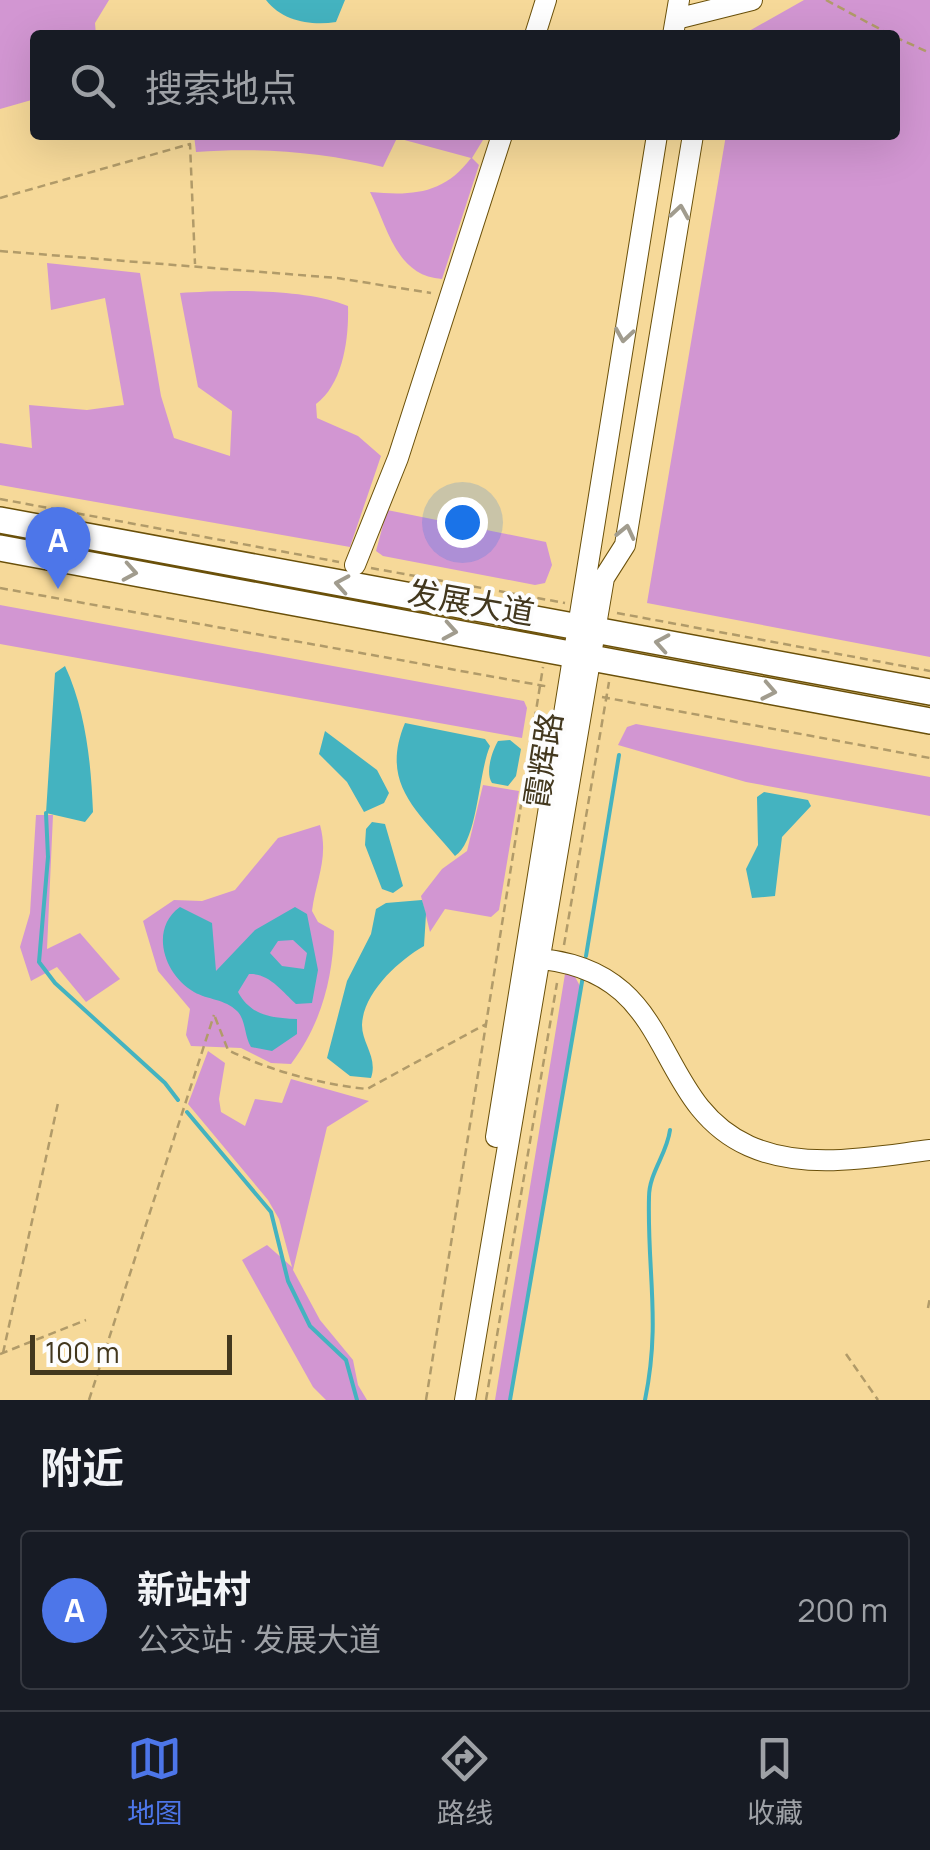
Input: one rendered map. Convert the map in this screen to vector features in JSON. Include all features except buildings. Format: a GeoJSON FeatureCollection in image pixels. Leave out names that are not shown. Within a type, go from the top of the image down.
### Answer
{"type":"FeatureCollection","features":[{"type":"Feature","properties":{"kind":"main road","name":"发展大道"},"geometry":{"type":"LineString","coordinates":[[0,520],[586,618],[930,692]]}},
{"type":"Feature","properties":{"kind":"main road","name":"发展大道"},"geometry":{"type":"LineString","coordinates":[[0,548],[930,722]]}},
{"type":"Feature","properties":{"kind":"street"},"geometry":{"type":"LineString","coordinates":[[537,30],[546,0]]}},
{"type":"Feature","properties":{"kind":"street"},"geometry":{"type":"LineString","coordinates":[[676,18],[714,5],[752,0]]}},
{"type":"Feature","properties":{"kind":"street"},"geometry":{"type":"LineString","coordinates":[[710,30],[714,5]]}},
{"type":"Feature","properties":{"kind":"street"},"geometry":{"type":"LineString","coordinates":[[355,564],[398,458],[500,140]]}},
{"type":"Feature","properties":{"kind":"street","name":"霞辉路"},"geometry":{"type":"LineString","coordinates":[[465,1400],[542,959],[580,655],[656,140]]}},
{"type":"Feature","properties":{"kind":"street","name":"霞辉路"},"geometry":{"type":"LineString","coordinates":[[586,618],[625,545],[692,140]]}},
{"type":"Feature","properties":{"kind":"street"},"geometry":{"type":"LineString","coordinates":[[542,959],[606,978],[633,998],[693,1095],[726,1133],[751,1147],[794,1159],[848,1159],[930,1150]]}},
{"type":"Feature","properties":{"kind":"street","name":"霞辉路"},"geometry":{"type":"LineString","coordinates":[[452,1400],[542,959]]}},
{"type":"Feature","properties":{"kind":"path"},"geometry":{"type":"LineString","coordinates":[[826,0],[882,30]]}},
{"type":"Feature","properties":{"kind":"path"},"geometry":{"type":"LineString","coordinates":[[900,39],[930,53]]}},
{"type":"Feature","properties":{"kind":"path"},"geometry":{"type":"LineString","coordinates":[[0,198],[190,144],[196,266]]}},
{"type":"Feature","properties":{"kind":"path"},"geometry":{"type":"LineString","coordinates":[[0,250],[337,278],[450,296]]}},
{"type":"Feature","properties":{"kind":"path"},"geometry":{"type":"LineString","coordinates":[[0,499],[355,564],[586,618],[930,671]]}},
{"type":"Feature","properties":{"kind":"path"},"geometry":{"type":"LineString","coordinates":[[0,588],[930,758]]}},
{"type":"Feature","properties":{"kind":"path"},"geometry":{"type":"LineString","coordinates":[[426,1400],[540,685],[580,655],[606,698],[542,959],[486,1400]]}},
{"type":"Feature","properties":{"kind":"path"},"geometry":{"type":"LineString","coordinates":[[89,1400],[214,1015],[228,1050],[244,1058],[267,1068],[367,1088],[486,1024]]}},
{"type":"Feature","properties":{"kind":"path"},"geometry":{"type":"LineString","coordinates":[[1,1353],[58,1102]]}},
{"type":"Feature","properties":{"kind":"path"},"geometry":{"type":"LineString","coordinates":[[928,1308],[930,1297]]}},
{"type":"Feature","properties":{"kind":"path"},"geometry":{"type":"LineString","coordinates":[[1,1353],[86,1320]]}},
{"type":"Feature","properties":{"kind":"path"},"geometry":{"type":"LineString","coordinates":[[846,1354],[878,1400]]}},
{"type":"Feature","properties":{"kind":"shaded area"},"geometry":{"type":"Polygon","coordinates":[[[0,0],[109,0],[95,23],[96,30],[30,30],[30,100],[0,109],[0,0]]]}},
{"type":"Feature","properties":{"kind":"shaded area"},"geometry":{"type":"Polygon","coordinates":[[[804,0],[930,0],[930,657],[647,603],[725,140],[900,140],[900,30],[751,30],[804,0]]]}},
{"type":"Feature","properties":{"kind":"shaded area"},"geometry":{"type":"Polygon","coordinates":[[[195,140],[396,140],[383,167],[290,152],[196,152],[195,140]]]}},
{"type":"Feature","properties":{"kind":"shaded area"},"geometry":{"type":"Polygon","coordinates":[[[404,140],[483,140],[472,158],[479,165],[442,279],[426,276],[404,260],[396,248],[370,192],[414,192],[439,186],[471,158],[404,140]]]}},
{"type":"Feature","properties":{"kind":"shaded area"},"geometry":{"type":"Polygon","coordinates":[[[47,263],[140,273],[161,396],[174,438],[230,456],[232,411],[198,387],[180,293],[288,293],[348,306],[338,373],[316,404],[317,418],[358,436],[381,456],[350,547],[0,485],[0,443],[32,448],[29,405],[87,410],[124,405],[105,298],[51,310],[47,263]]]}},
{"type":"Feature","properties":{"kind":"shaded area"},"geometry":{"type":"Polygon","coordinates":[[[387,510],[546,542],[552,565],[545,583],[535,585],[383,556],[376,551],[387,510]]]}},
{"type":"Feature","properties":{"kind":"shaded area"},"geometry":{"type":"Polygon","coordinates":[[[0,605],[524,701],[527,708],[522,738],[0,644],[0,605]]]}},
{"type":"Feature","properties":{"kind":"shaded area"},"geometry":{"type":"Polygon","coordinates":[[[636,724],[930,777],[930,816],[746,782],[618,745],[627,727],[636,724]]]}},
{"type":"Feature","properties":{"kind":"shaded area"},"geometry":{"type":"Polygon","coordinates":[[[483,785],[519,791],[499,910],[491,917],[445,909],[430,932],[421,896],[442,869],[467,851],[483,785]]]}},
{"type":"Feature","properties":{"kind":"shaded area"},"geometry":{"type":"Polygon","coordinates":[[[36,815],[53,815],[47,949],[80,933],[120,979],[86,1002],[57,967],[31,981],[20,947],[30,913],[36,815]]]}},
{"type":"Feature","properties":{"kind":"shaded area"},"geometry":{"type":"Polygon","coordinates":[[[320,825],[322,859],[312,911],[318,922],[334,931],[328,985],[310,1034],[291,1064],[271,1063],[241,1048],[191,1046],[186,1035],[190,1009],[158,971],[143,921],[174,900],[202,901],[235,890],[278,838],[320,825]]]}},
{"type":"Feature","properties":{"kind":"shaded area"},"geometry":{"type":"Polygon","coordinates":[[[573,973],[581,988],[510,1400],[495,1400],[565,974],[573,973]]]}},
{"type":"Feature","properties":{"kind":"shaded area"},"geometry":{"type":"Polygon","coordinates":[[[208,1051],[225,1063],[219,1099],[221,1112],[245,1126],[255,1099],[282,1103],[291,1079],[369,1101],[327,1127],[293,1270],[320,1320],[353,1360],[358,1385],[367,1400],[326,1400],[313,1387],[242,1260],[267,1245],[292,1267],[279,1219],[268,1200],[188,1104],[208,1051]]]}},
{"type":"Feature","properties":{"kind":"water"},"geometry":{"type":"Polygon","coordinates":[[[266,0],[345,0],[336,22],[317,23],[280,13],[266,0]]]}},
{"type":"Feature","properties":{"kind":"water"},"geometry":{"type":"Polygon","coordinates":[[[65,666],[83,719],[89,756],[93,812],[85,822],[46,813],[55,673],[65,666]]]}},
{"type":"Feature","properties":{"kind":"water"},"geometry":{"type":"Polygon","coordinates":[[[405,723],[485,739],[490,746],[468,836],[455,856],[417,811],[400,781],[398,745],[405,723]]]}},
{"type":"Feature","properties":{"kind":"water"},"geometry":{"type":"Polygon","coordinates":[[[325,731],[377,770],[389,793],[384,803],[364,812],[347,782],[319,754],[325,731]]]}},
{"type":"Feature","properties":{"kind":"water"},"geometry":{"type":"Polygon","coordinates":[[[510,740],[521,749],[516,776],[508,786],[492,783],[489,768],[494,750],[498,741],[510,740]]]}},
{"type":"Feature","properties":{"kind":"water"},"geometry":{"type":"Polygon","coordinates":[[[764,792],[808,800],[811,806],[782,837],[775,896],[752,898],[746,869],[758,845],[757,797],[764,792]]]}},
{"type":"Feature","properties":{"kind":"water"},"geometry":{"type":"Polygon","coordinates":[[[372,822],[385,824],[403,886],[393,893],[382,889],[365,845],[366,829],[372,822]]]}},
{"type":"Feature","properties":{"kind":"water"},"geometry":{"type":"Polygon","coordinates":[[[422,900],[426,914],[424,946],[384,979],[364,1013],[363,1032],[373,1064],[371,1078],[350,1076],[327,1058],[347,981],[371,934],[376,909],[386,903],[422,900]]]}},
{"type":"Feature","properties":{"kind":"water"},"geometry":{"type":"Polygon","coordinates":[[[180,907],[212,923],[216,971],[255,930],[295,907],[307,914],[318,970],[312,1003],[296,1004],[275,984],[256,974],[249,974],[238,992],[256,1011],[297,1019],[297,1034],[272,1051],[251,1047],[237,1011],[194,992],[175,975],[164,951],[165,927],[180,907]],[[293,940],[278,941],[270,953],[282,966],[304,969],[307,953],[293,940]]]}},
{"type":"Feature","properties":{"kind":"waterway"},"geometry":{"type":"LineString","coordinates":[[586,956],[619,755]]}},
{"type":"Feature","properties":{"kind":"waterway"},"geometry":{"type":"LineString","coordinates":[[46,813],[48,857],[39,962],[55,983],[165,1083],[178,1100]]}},
{"type":"Feature","properties":{"kind":"waterway"},"geometry":{"type":"LineString","coordinates":[[510,1400],[583,976]]}},
{"type":"Feature","properties":{"kind":"waterway"},"geometry":{"type":"LineString","coordinates":[[187,1112],[271,1212],[288,1281],[310,1326],[346,1360],[357,1400]]}},
{"type":"Feature","properties":{"kind":"waterway"},"geometry":{"type":"LineString","coordinates":[[645,1400],[653,1321],[650,1188],[670,1130]]}},
{"type":"Feature","properties":{"kind":"place","name":"新站村"},"geometry":{"type":"Point","coordinates":[58,589]}}]}
